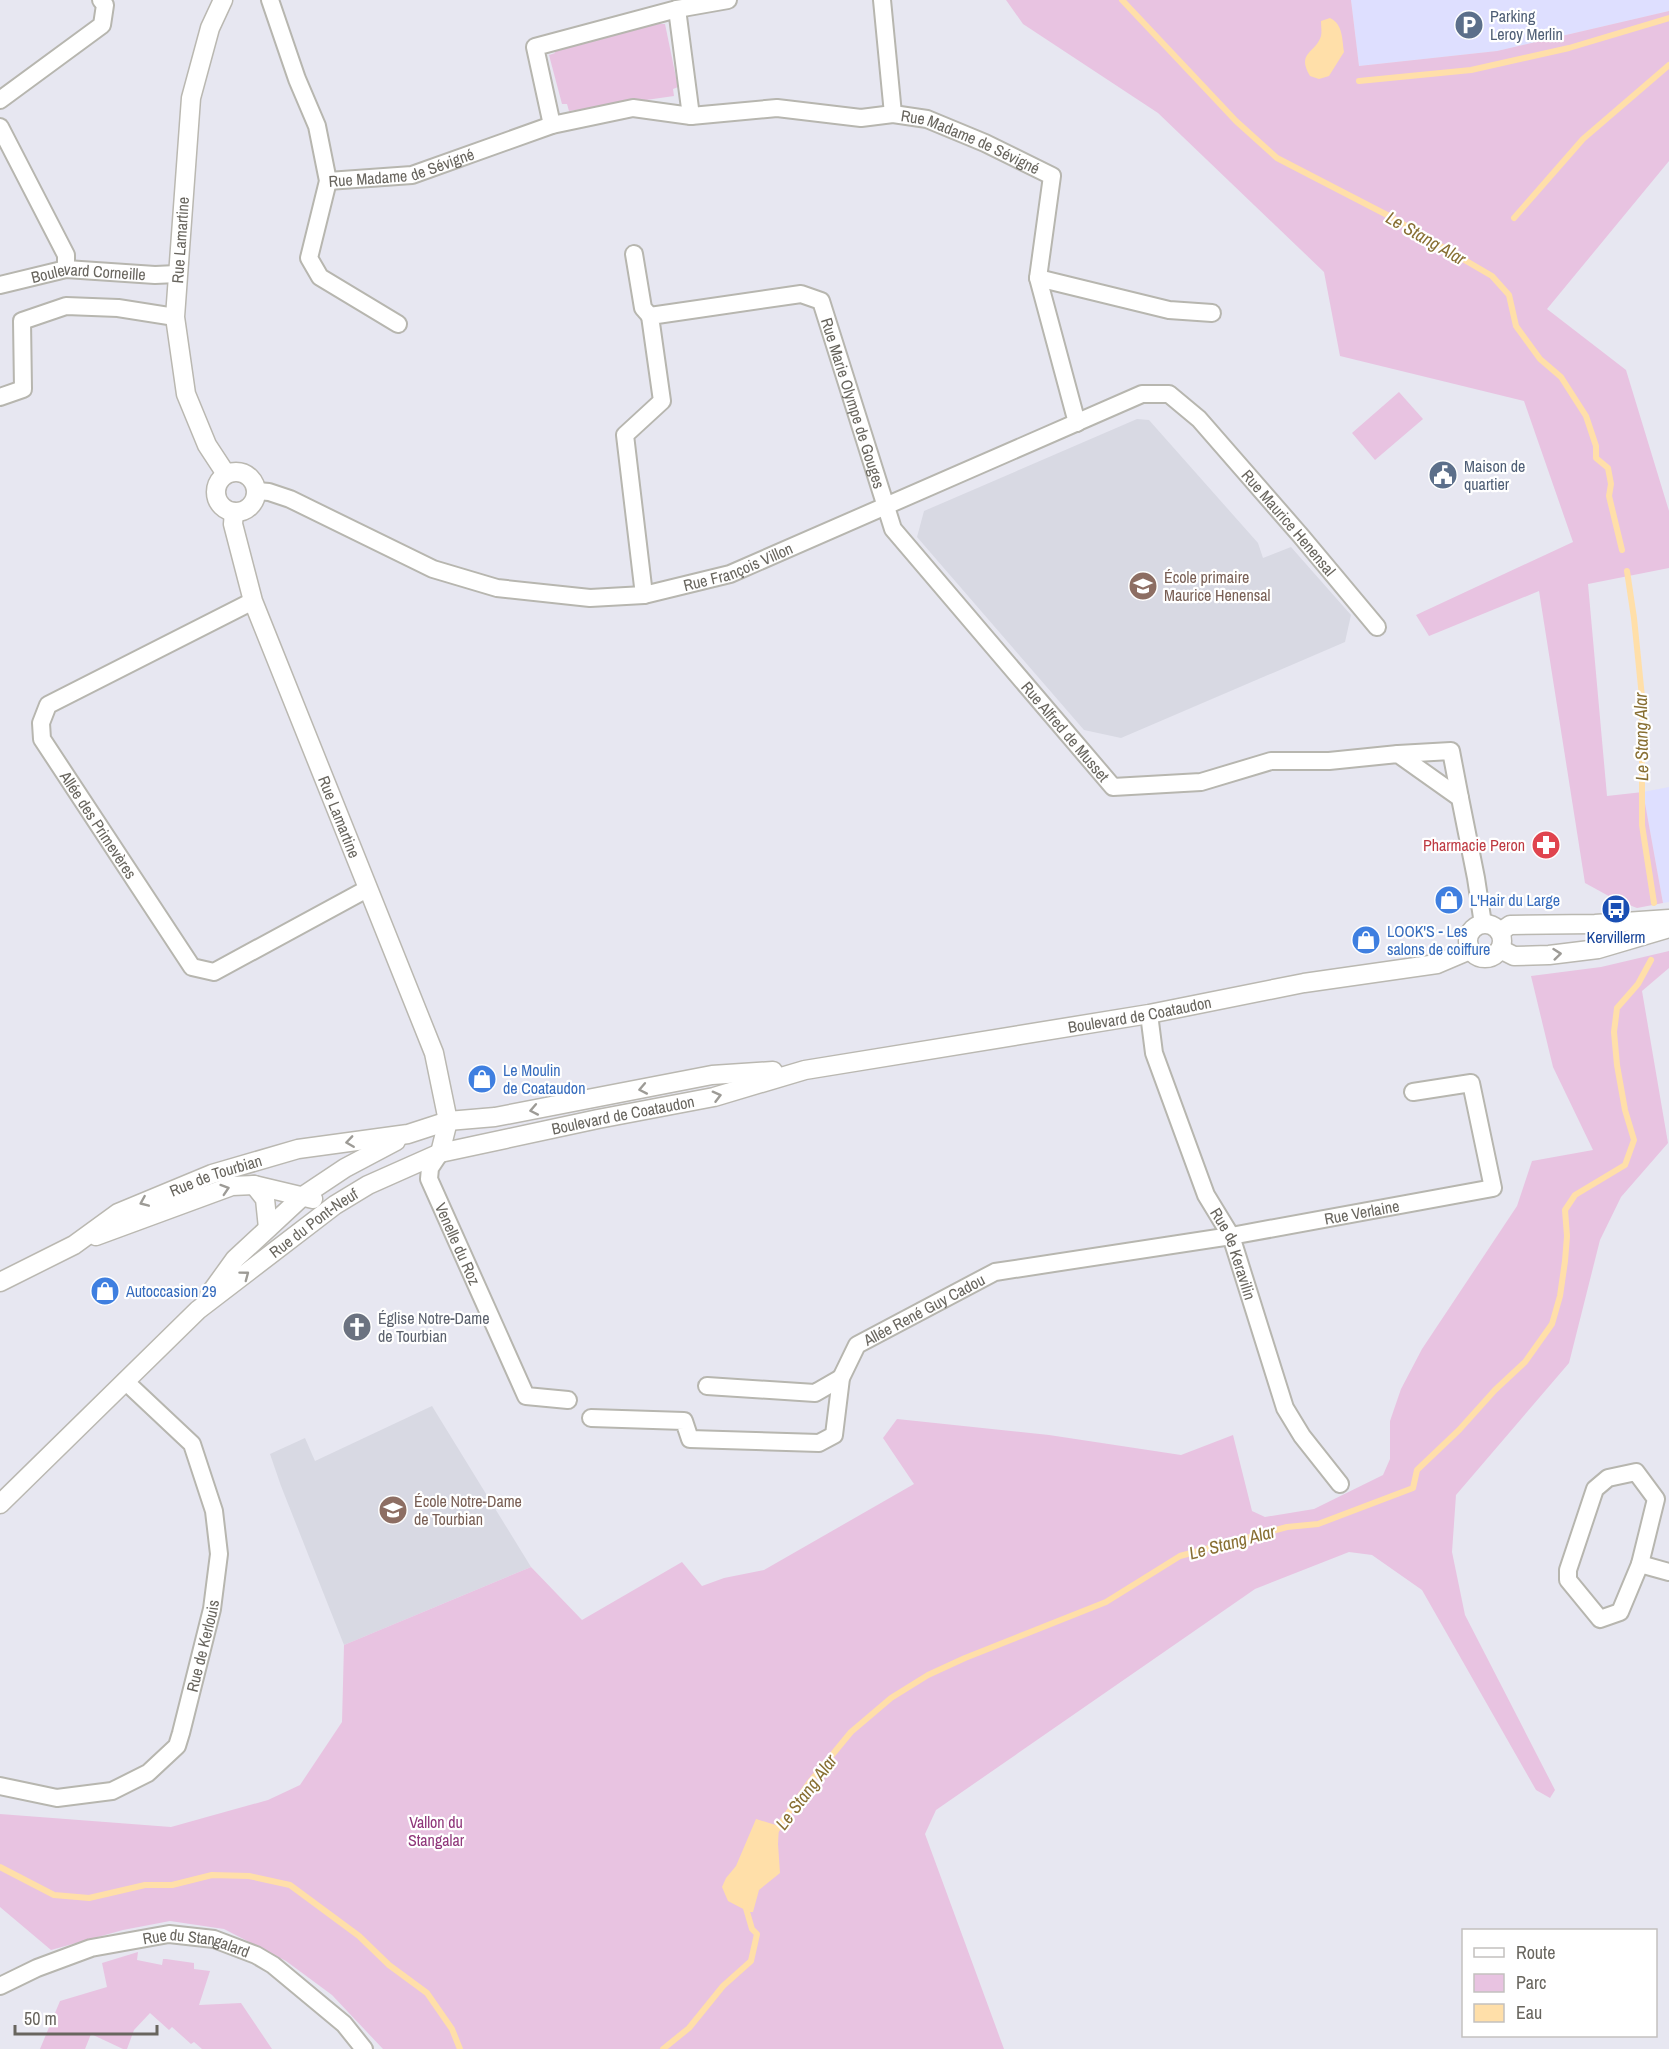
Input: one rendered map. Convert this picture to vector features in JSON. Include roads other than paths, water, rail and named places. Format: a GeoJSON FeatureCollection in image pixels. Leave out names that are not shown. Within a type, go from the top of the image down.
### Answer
{"type":"FeatureCollection","features":[{"type":"Feature","properties":{"kind":"main road","name":"Rue Lamartine"},"geometry":{"type":"LineString","coordinates":[[223,0],[210,28],[191,98],[175,317],[186,394],[207,445],[226,474]]}},
{"type":"Feature","properties":{"kind":"main road"},"geometry":{"type":"LineString","coordinates":[[232,471],[246,474],[257,490],[256,498],[248,509],[234,512],[223,506],[216,496],[218,483],[232,471]]}},
{"type":"Feature","properties":{"kind":"main road","name":"Rue Lamartine"},"geometry":{"type":"LineString","coordinates":[[234,512],[233,524],[253,601],[434,1053],[448,1121]]}},
{"type":"Feature","properties":{"kind":"main road","name":"Boulevard de Coataudon"},"geometry":{"type":"LineString","coordinates":[[448,1121],[495,1117],[712,1075],[805,1070],[1149,1014],[1304,983],[1437,964],[1470,950],[1476,956],[1485,958],[1494,955],[1510,925],[1594,924],[1669,919]]}},
{"type":"Feature","properties":{"kind":"main road"},"geometry":{"type":"LineString","coordinates":[[1470,950],[1468,940],[1471,931],[1483,924]]}},
{"type":"Feature","properties":{"kind":"main road","name":"Boulevard de Coataudon"},"geometry":{"type":"LineString","coordinates":[[1483,924],[1492,925],[1500,940],[1514,956],[1598,950],[1669,928]]}},
{"type":"Feature","properties":{"kind":"main road","name":"Boulevard de Coataudon"},"geometry":{"type":"LineString","coordinates":[[440,1153],[587,1121],[714,1097],[805,1070]]}},
{"type":"Feature","properties":{"kind":"main road"},"geometry":{"type":"LineString","coordinates":[[440,1153],[448,1121]]}},
{"type":"Feature","properties":{"kind":"main road","name":"Rue de Tourbian"},"geometry":{"type":"LineString","coordinates":[[0,1282],[74,1245],[118,1213],[212,1174],[298,1149],[408,1134],[448,1121]]}},
{"type":"Feature","properties":{"kind":"main road","name":"Rue du Pont-Neuf"},"geometry":{"type":"LineString","coordinates":[[198,1310],[235,1259],[303,1196],[345,1167],[408,1134]]}},
{"type":"Feature","properties":{"kind":"main road","name":"Rue du Pont-Neuf"},"geometry":{"type":"LineString","coordinates":[[0,1504],[198,1310],[334,1205],[368,1185],[440,1153]]}},
{"type":"Feature","properties":{"kind":"main road"},"geometry":{"type":"LineString","coordinates":[[254,1185],[265,1199],[268,1228]]}},
{"type":"Feature","properties":{"kind":"main road"},"geometry":{"type":"LineString","coordinates":[[74,1245],[232,1186],[254,1185],[334,1205]]}},
{"type":"Feature","properties":{"kind":"street"},"geometry":{"type":"LineString","coordinates":[[0,100],[102,25],[105,5],[101,0]]}},
{"type":"Feature","properties":{"kind":"street","name":"Rue Madame de Sévigné"},"geometry":{"type":"LineString","coordinates":[[270,0],[297,79],[317,126],[328,181],[412,175],[552,125],[633,108],[691,116],[777,108],[861,118],[893,114],[927,119],[985,143],[1052,176],[1038,278],[1077,423]]}},
{"type":"Feature","properties":{"kind":"street"},"geometry":{"type":"LineString","coordinates":[[552,125],[536,46],[677,9],[728,0]]}},
{"type":"Feature","properties":{"kind":"street","name":"Rue Madame de Sévigné"},"geometry":{"type":"LineString","coordinates":[[882,0],[893,114]]}},
{"type":"Feature","properties":{"kind":"street"},"geometry":{"type":"LineString","coordinates":[[677,9],[691,116]]}},
{"type":"Feature","properties":{"kind":"street"},"geometry":{"type":"LineString","coordinates":[[0,127],[66,255],[66,269]]}},
{"type":"Feature","properties":{"kind":"street"},"geometry":{"type":"LineString","coordinates":[[328,181],[309,258],[320,277],[398,324]]}},
{"type":"Feature","properties":{"kind":"street"},"geometry":{"type":"LineString","coordinates":[[634,254],[643,308],[650,316],[662,401],[625,435],[644,595]]}},
{"type":"Feature","properties":{"kind":"street","name":"Boulevard Corneille"},"geometry":{"type":"LineString","coordinates":[[0,285],[66,269],[155,275],[177,274]]}},
{"type":"Feature","properties":{"kind":"street"},"geometry":{"type":"LineString","coordinates":[[1038,278],[1169,310],[1212,313]]}},
{"type":"Feature","properties":{"kind":"street","name":"Rue Marie Olympe de Gouges"},"geometry":{"type":"LineString","coordinates":[[650,316],[801,294],[821,301],[886,507]]}},
{"type":"Feature","properties":{"kind":"street"},"geometry":{"type":"LineString","coordinates":[[0,398],[23,389],[22,321],[66,306],[118,308],[175,317]]}},
{"type":"Feature","properties":{"kind":"street","name":"Rue François Villon"},"geometry":{"type":"LineString","coordinates":[[257,490],[290,500],[433,569],[497,588],[590,597],[644,595],[730,574],[1142,394],[1169,394],[1200,419]]}},
{"type":"Feature","properties":{"kind":"street","name":"Rue Maurice Henensal"},"geometry":{"type":"LineString","coordinates":[[1200,419],[1377,627]]}},
{"type":"Feature","properties":{"kind":"street","name":"Rue Alfred de Musset"},"geometry":{"type":"LineString","coordinates":[[886,507],[893,529],[1113,787],[1201,782],[1271,761],[1329,761],[1398,754],[1451,752],[1483,924]]}},
{"type":"Feature","properties":{"kind":"street","name":"Allée des Primevères"},"geometry":{"type":"LineString","coordinates":[[253,601],[48,705],[41,723],[42,739],[192,967],[214,972],[367,889]]}},
{"type":"Feature","properties":{"kind":"street"},"geometry":{"type":"LineString","coordinates":[[1398,754],[1460,798]]}},
{"type":"Feature","properties":{"kind":"street","name":"Rue de Keravilin"},"geometry":{"type":"LineString","coordinates":[[1149,1014],[1154,1053],[1206,1196],[1231,1236],[1286,1408],[1302,1436],[1340,1484]]}},
{"type":"Feature","properties":{"kind":"street","name":"Rue Verlaine"},"geometry":{"type":"LineString","coordinates":[[1231,1236],[1493,1188],[1471,1083],[1413,1092]]}},
{"type":"Feature","properties":{"kind":"street","name":"Venelle du Roz"},"geometry":{"type":"LineString","coordinates":[[440,1153],[430,1167],[429,1179],[526,1396],[568,1400]]}},
{"type":"Feature","properties":{"kind":"street","name":"Allée René Guy Cadou"},"geometry":{"type":"LineString","coordinates":[[591,1418],[684,1421],[690,1439],[819,1443],[834,1435],[840,1378],[857,1345],[995,1272],[1231,1236]]}},
{"type":"Feature","properties":{"kind":"street"},"geometry":{"type":"LineString","coordinates":[[707,1386],[815,1394],[840,1378]]}},
{"type":"Feature","properties":{"kind":"street","name":"Rue de Kerlouis"},"geometry":{"type":"LineString","coordinates":[[0,1786],[57,1798],[112,1791],[148,1773],[177,1746],[212,1609],[219,1554],[214,1511],[192,1444],[125,1381]]}},
{"type":"Feature","properties":{"kind":"street"},"geometry":{"type":"LineString","coordinates":[[1636,1472],[1656,1499],[1640,1564],[1620,1612],[1600,1619],[1568,1580],[1568,1570],[1594,1489],[1608,1478],[1636,1472]]}},
{"type":"Feature","properties":{"kind":"street"},"geometry":{"type":"LineString","coordinates":[[1640,1564],[1669,1572]]}},
{"type":"Feature","properties":{"kind":"street","name":"Rue du Stangalard"},"geometry":{"type":"LineString","coordinates":[[0,1986],[37,1968],[91,1948],[169,1934],[214,1939],[256,1955],[273,1965],[344,2024],[364,2049]]}},
{"type":"Feature","properties":{"kind":"water"},"geometry":{"type":"Polygon","coordinates":[[[1330,18],[1340,28],[1344,52],[1329,76],[1319,79],[1310,76],[1305,62],[1308,53],[1319,42],[1321,21],[1330,18]]]}},
{"type":"Feature","properties":{"kind":"water"},"geometry":{"type":"Polygon","coordinates":[[[756,1819],[779,1826],[780,1873],[759,1890],[753,1912],[749,1912],[728,1901],[722,1887],[736,1866],[756,1819]]]}},
{"type":"Feature","properties":{"kind":"waterway","name":"Le Stang Alar"},"geometry":{"type":"LineString","coordinates":[[1122,0],[1236,121],[1277,158],[1391,217],[1492,276],[1509,295],[1516,326],[1540,359],[1561,377],[1586,416],[1596,446],[1596,458],[1608,468],[1611,484],[1609,496],[1622,550]]}},
{"type":"Feature","properties":{"kind":"waterway"},"geometry":{"type":"LineString","coordinates":[[1359,81],[1471,70],[1569,48],[1669,18]]}},
{"type":"Feature","properties":{"kind":"waterway"},"geometry":{"type":"LineString","coordinates":[[1514,218],[1583,139],[1669,65]]}},
{"type":"Feature","properties":{"kind":"waterway","name":"Le Stang Alar"},"geometry":{"type":"LineString","coordinates":[[1627,571],[1642,697],[1642,825],[1654,903]]}},
{"type":"Feature","properties":{"kind":"waterway","name":"Le Stang Alar"},"geometry":{"type":"LineString","coordinates":[[775,1832],[809,1783],[851,1732],[891,1698],[928,1675],[1106,1602],[1180,1556],[1287,1527],[1318,1524],[1413,1488],[1417,1470],[1525,1362],[1552,1324],[1560,1296],[1565,1261],[1567,1236],[1565,1210],[1575,1195],[1625,1165],[1634,1140],[1625,1110],[1617,1065],[1614,1032],[1617,1008],[1638,984],[1651,960]]}},
{"type":"Feature","properties":{"kind":"waterway"},"geometry":{"type":"LineString","coordinates":[[0,1867],[54,1895],[89,1898],[145,1885],[172,1885],[212,1875],[249,1876],[290,1885],[359,1936],[389,1965],[427,1993],[452,2029],[460,2049]]}},
{"type":"Feature","properties":{"kind":"waterway","name":"Le Stang Alar"},"geometry":{"type":"LineString","coordinates":[[663,2049],[689,2028],[723,1986],[751,1961],[757,1934],[752,1929],[745,1905]]}},
{"type":"Feature","properties":{"kind":"place","name":"Parking Leroy Merlin"},"geometry":{"type":"Point","coordinates":[1469,25]}},
{"type":"Feature","properties":{"kind":"place","name":"Maison de quartier"},"geometry":{"type":"Point","coordinates":[1443,475]}},
{"type":"Feature","properties":{"kind":"place","name":"École primaire Maurice Henensal"},"geometry":{"type":"Point","coordinates":[1143,586]}},
{"type":"Feature","properties":{"kind":"place","name":"Pharmacie Peron"},"geometry":{"type":"Point","coordinates":[1546,845]}},
{"type":"Feature","properties":{"kind":"place","name":"L'Hair du Large"},"geometry":{"type":"Point","coordinates":[1449,900]}},
{"type":"Feature","properties":{"kind":"place","name":"Kervillerm"},"geometry":{"type":"Point","coordinates":[1616,909]}},
{"type":"Feature","properties":{"kind":"place","name":"LOOK'S - Les salons de coiffure"},"geometry":{"type":"Point","coordinates":[1366,940]}},
{"type":"Feature","properties":{"kind":"place","name":"Le Moulin de Coataudon"},"geometry":{"type":"Point","coordinates":[482,1079]}},
{"type":"Feature","properties":{"kind":"place","name":"Autoccasion 29"},"geometry":{"type":"Point","coordinates":[105,1291]}},
{"type":"Feature","properties":{"kind":"place","name":"Église Notre-Dame de Tourbian"},"geometry":{"type":"Point","coordinates":[357,1327]}},
{"type":"Feature","properties":{"kind":"place","name":"École Notre-Dame de Tourbian"},"geometry":{"type":"Point","coordinates":[393,1510]}},
{"type":"Feature","properties":{"kind":"park label","name":"Vallon du Stangalar"},"geometry":{"type":"Point","coordinates":[436,1831]}}]}
